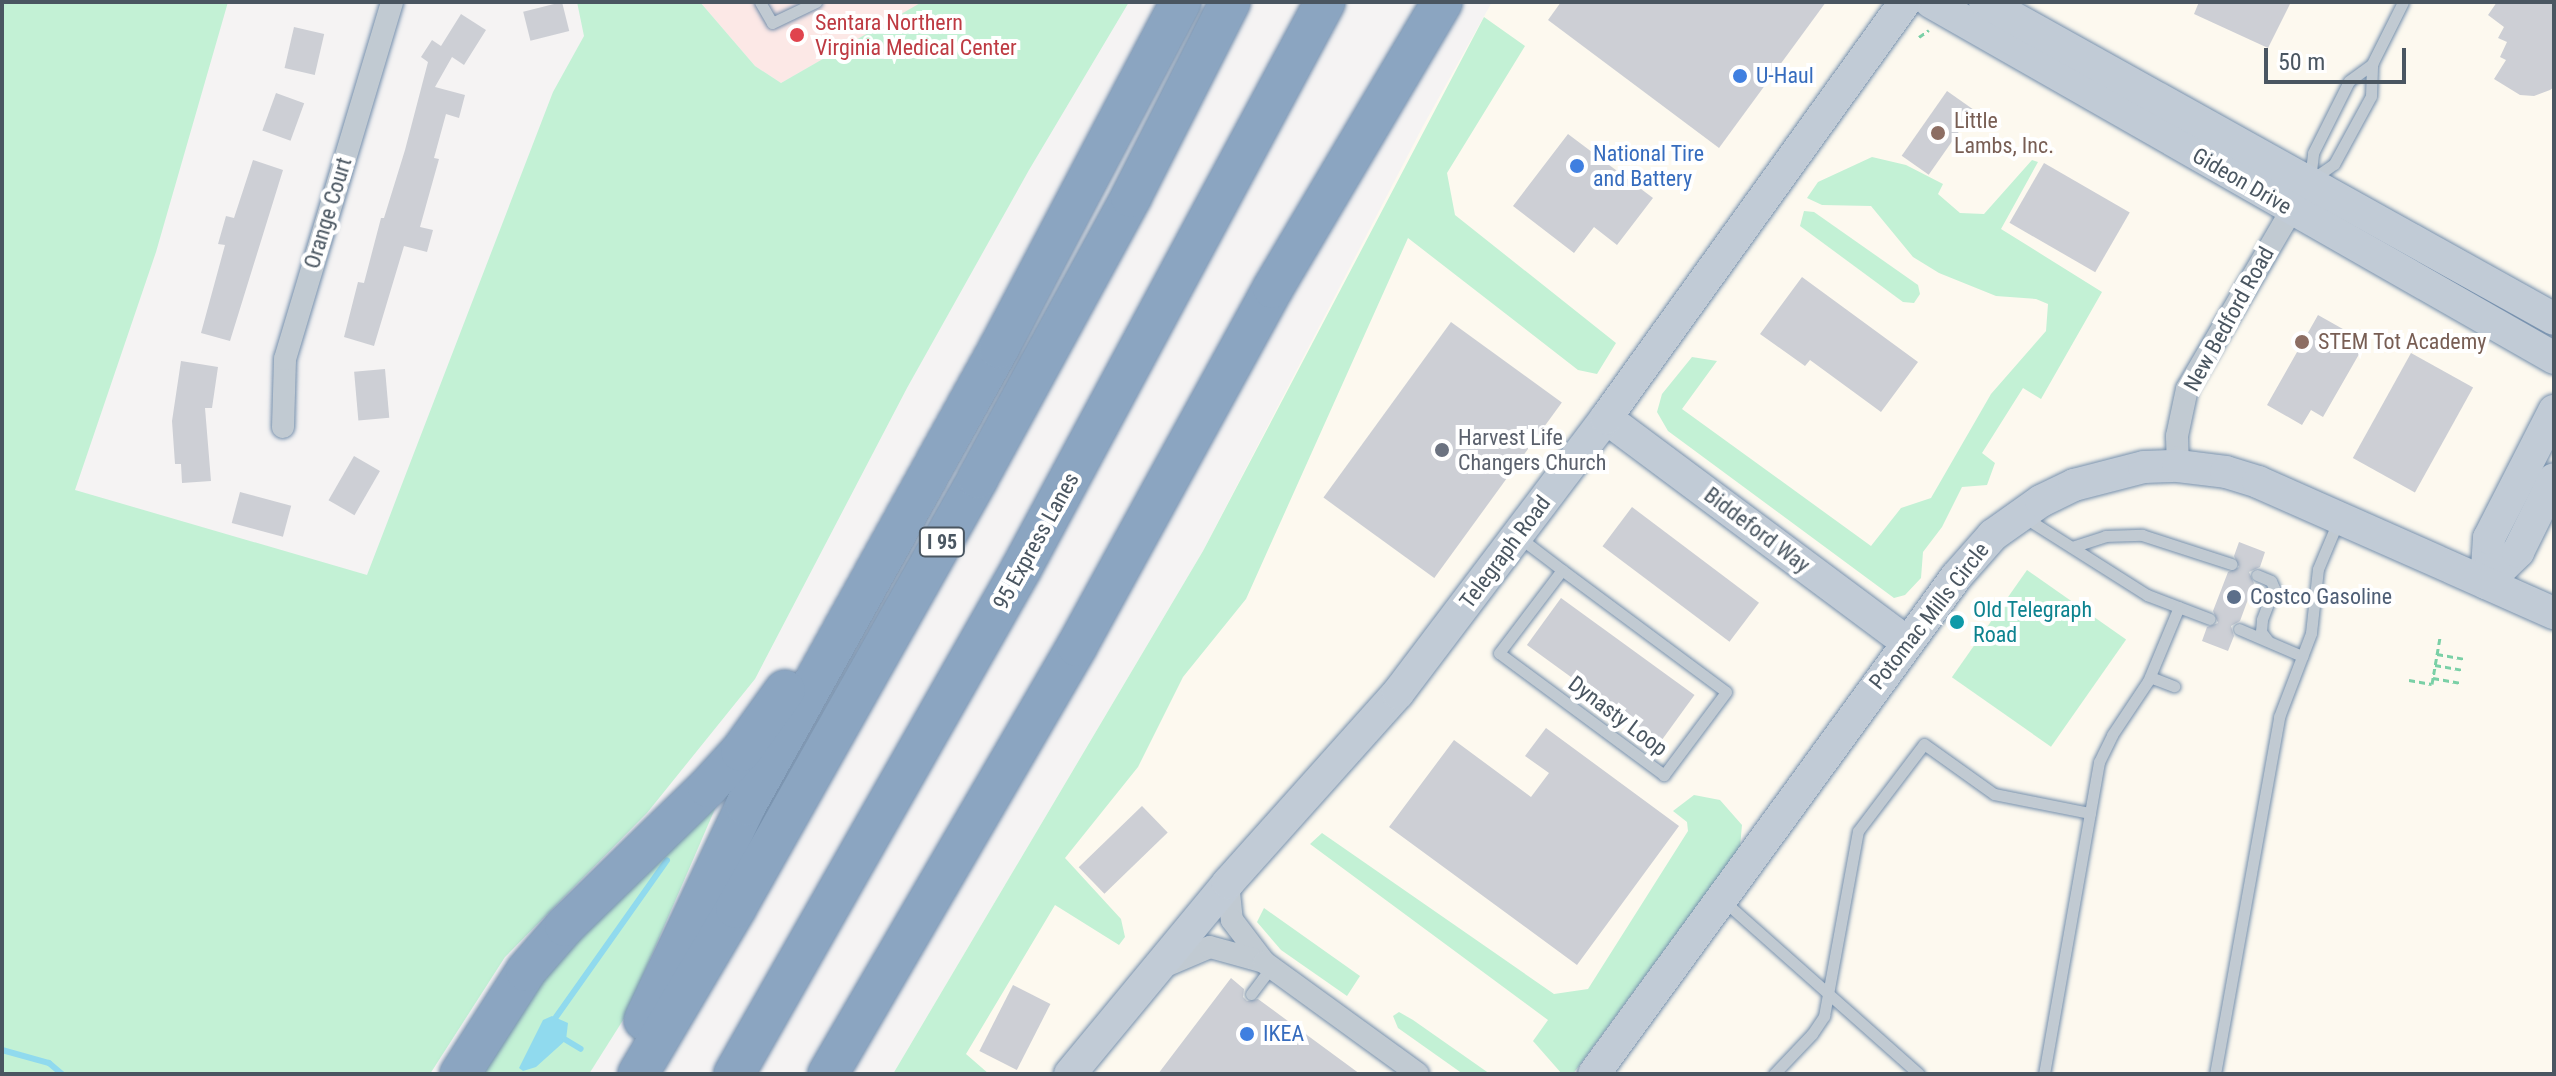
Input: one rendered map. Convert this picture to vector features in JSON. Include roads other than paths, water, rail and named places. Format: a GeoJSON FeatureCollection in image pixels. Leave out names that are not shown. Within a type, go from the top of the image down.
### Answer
{"type":"FeatureCollection","features":[{"type":"Feature","properties":{"kind":"highway"},"geometry":{"type":"LineString","coordinates":[[1083,189],[1162,2]]}},
{"type":"Feature","properties":{"kind":"highway"},"geometry":{"type":"LineString","coordinates":[[619,1074],[746,805],[1083,189],[1181,2]]}},
{"type":"Feature","properties":{"kind":"highway","name":"I 95"},"geometry":{"type":"LineString","coordinates":[[638,1074],[736,908],[978,478],[1131,197],[1230,2]]}},
{"type":"Feature","properties":{"kind":"highway","name":"95 Express Lanes"},"geometry":{"type":"LineString","coordinates":[[734,1074],[1021,569],[1325,2]]}},
{"type":"Feature","properties":{"kind":"highway"},"geometry":{"type":"LineString","coordinates":[[1273,288],[1416,2]]}},
{"type":"Feature","properties":{"kind":"highway"},"geometry":{"type":"LineString","coordinates":[[828,1074],[1077,646],[1273,288],[1442,2]]}},
{"type":"Feature","properties":{"kind":"highway"},"geometry":{"type":"LineString","coordinates":[[460,1074],[526,971],[565,926],[741,751],[900,526]]}},
{"type":"Feature","properties":{"kind":"street","name":"Orange Court"},"geometry":{"type":"LineString","coordinates":[[283,427],[281,390],[285,359],[392,2]]}},
{"type":"Feature","properties":{"kind":"street","name":"Telegraph Road"},"geometry":{"type":"LineString","coordinates":[[1070,1074],[1228,883],[1398,693],[1606,418],[1905,2]]}},
{"type":"Feature","properties":{"kind":"street","name":"Gideon Drive"},"geometry":{"type":"LineString","coordinates":[[1931,2],[2554,358]]}},
{"type":"Feature","properties":{"kind":"street","name":"Gideon Drive"},"geometry":{"type":"LineString","coordinates":[[1985,2],[2554,319]]}},
{"type":"Feature","properties":{"kind":"street","name":"New Bedford Road"},"geometry":{"type":"LineString","coordinates":[[2178,466],[2177,436],[2187,389],[2309,181]]}},
{"type":"Feature","properties":{"kind":"street"},"geometry":{"type":"LineString","coordinates":[[2486,583],[2489,538],[2554,411]]}},
{"type":"Feature","properties":{"kind":"street","name":"Biddeford Way"},"geometry":{"type":"LineString","coordinates":[[1606,418],[1907,642]]}},
{"type":"Feature","properties":{"kind":"street","name":"Potomac Mills Circle"},"geometry":{"type":"LineString","coordinates":[[1594,1074],[1907,642],[1993,535],[2020,515],[2074,485],[2110,474],[2178,466],[2226,472],[2258,482],[2554,613]]}},
{"type":"Feature","properties":{"kind":"street"},"geometry":{"type":"LineString","coordinates":[[2486,583],[2505,567],[2521,545],[2554,479]]}},
{"type":"Feature","properties":{"kind":"street"},"geometry":{"type":"LineString","coordinates":[[1228,883],[1232,920],[1268,964],[1418,1074]]}},
{"type":"Feature","properties":{"kind":"street"},"geometry":{"type":"LineString","coordinates":[[1153,972],[1210,947],[1268,964]]}},
{"type":"Feature","properties":{"kind":"lane"},"geometry":{"type":"LineString","coordinates":[[760,2],[772,23],[816,2]]}},
{"type":"Feature","properties":{"kind":"lane"},"geometry":{"type":"LineString","coordinates":[[2309,181],[2334,164],[2371,96],[2372,64],[2403,2]]}},
{"type":"Feature","properties":{"kind":"lane"},"geometry":{"type":"LineString","coordinates":[[2309,181],[2313,153],[2349,81],[2372,64]]}},
{"type":"Feature","properties":{"kind":"lane"},"geometry":{"type":"LineString","coordinates":[[2020,515],[2147,595],[2210,619]]}},
{"type":"Feature","properties":{"kind":"lane"},"geometry":{"type":"LineString","coordinates":[[2215,1074],[2279,717],[2311,633],[2318,569],[2339,518]]}},
{"type":"Feature","properties":{"kind":"lane"},"geometry":{"type":"LineString","coordinates":[[2072,547],[2105,536],[2142,535],[2231,564]]}},
{"type":"Feature","properties":{"kind":"lane","name":"Dynasty Loop"},"geometry":{"type":"LineString","coordinates":[[1517,536],[1726,692],[1664,775],[1499,653],[1562,570]]}},
{"type":"Feature","properties":{"kind":"lane"},"geometry":{"type":"LineString","coordinates":[[2257,575],[2271,581],[2274,588],[2262,620],[2261,632],[2268,641]]}},
{"type":"Feature","properties":{"kind":"lane"},"geometry":{"type":"LineString","coordinates":[[2044,1074],[2099,762],[2112,735],[2150,677],[2179,607]]}},
{"type":"Feature","properties":{"kind":"lane"},"geometry":{"type":"LineString","coordinates":[[2239,629],[2302,656]]}},
{"type":"Feature","properties":{"kind":"lane"},"geometry":{"type":"LineString","coordinates":[[2150,677],[2174,686]]}},
{"type":"Feature","properties":{"kind":"lane"},"geometry":{"type":"LineString","coordinates":[[1774,1074],[1820,1023],[1830,991],[1858,831],[1924,744],[1994,794],[2090,813]]}},
{"type":"Feature","properties":{"kind":"lane"},"geometry":{"type":"LineString","coordinates":[[1721,899],[1830,991],[1919,1074]]}},
{"type":"Feature","properties":{"kind":"lane"},"geometry":{"type":"LineString","coordinates":[[1251,994],[1268,964]]}},
{"type":"Feature","properties":{"kind":"water"},"geometry":{"type":"Polygon","coordinates":[[[552,1016],[568,1023],[566,1040],[536,1067],[523,1071],[519,1068],[543,1020],[552,1016]]]}},
{"type":"Feature","properties":{"kind":"waterway"},"geometry":{"type":"LineString","coordinates":[[556,1017],[667,860]]}},
{"type":"Feature","properties":{"kind":"waterway"},"geometry":{"type":"LineString","coordinates":[[566,1040],[581,1049]]}},
{"type":"Feature","properties":{"kind":"waterway"},"geometry":{"type":"LineString","coordinates":[[2,1050],[49,1063],[62,1074]]}},
{"type":"Feature","properties":{"kind":"place","name":"Sentara Northern Virginia Medical Center"},"geometry":{"type":"Point","coordinates":[797,35]}},
{"type":"Feature","properties":{"kind":"place","name":"U-Haul"},"geometry":{"type":"Point","coordinates":[1740,76]}},
{"type":"Feature","properties":{"kind":"place","name":"Little Lambs, Inc."},"geometry":{"type":"Point","coordinates":[1938,133]}},
{"type":"Feature","properties":{"kind":"place","name":"National Tire and Battery"},"geometry":{"type":"Point","coordinates":[1577,166]}},
{"type":"Feature","properties":{"kind":"place","name":"STEM Tot Academy"},"geometry":{"type":"Point","coordinates":[2302,342]}},
{"type":"Feature","properties":{"kind":"place","name":"Harvest Life Changers Church"},"geometry":{"type":"Point","coordinates":[1442,450]}},
{"type":"Feature","properties":{"kind":"place","name":"Costco Gasoline"},"geometry":{"type":"Point","coordinates":[2234,597]}},
{"type":"Feature","properties":{"kind":"place","name":"Old Telegraph Road"},"geometry":{"type":"Point","coordinates":[1957,622]}},
{"type":"Feature","properties":{"kind":"place","name":"IKEA"},"geometry":{"type":"Point","coordinates":[1247,1034]}}]}
